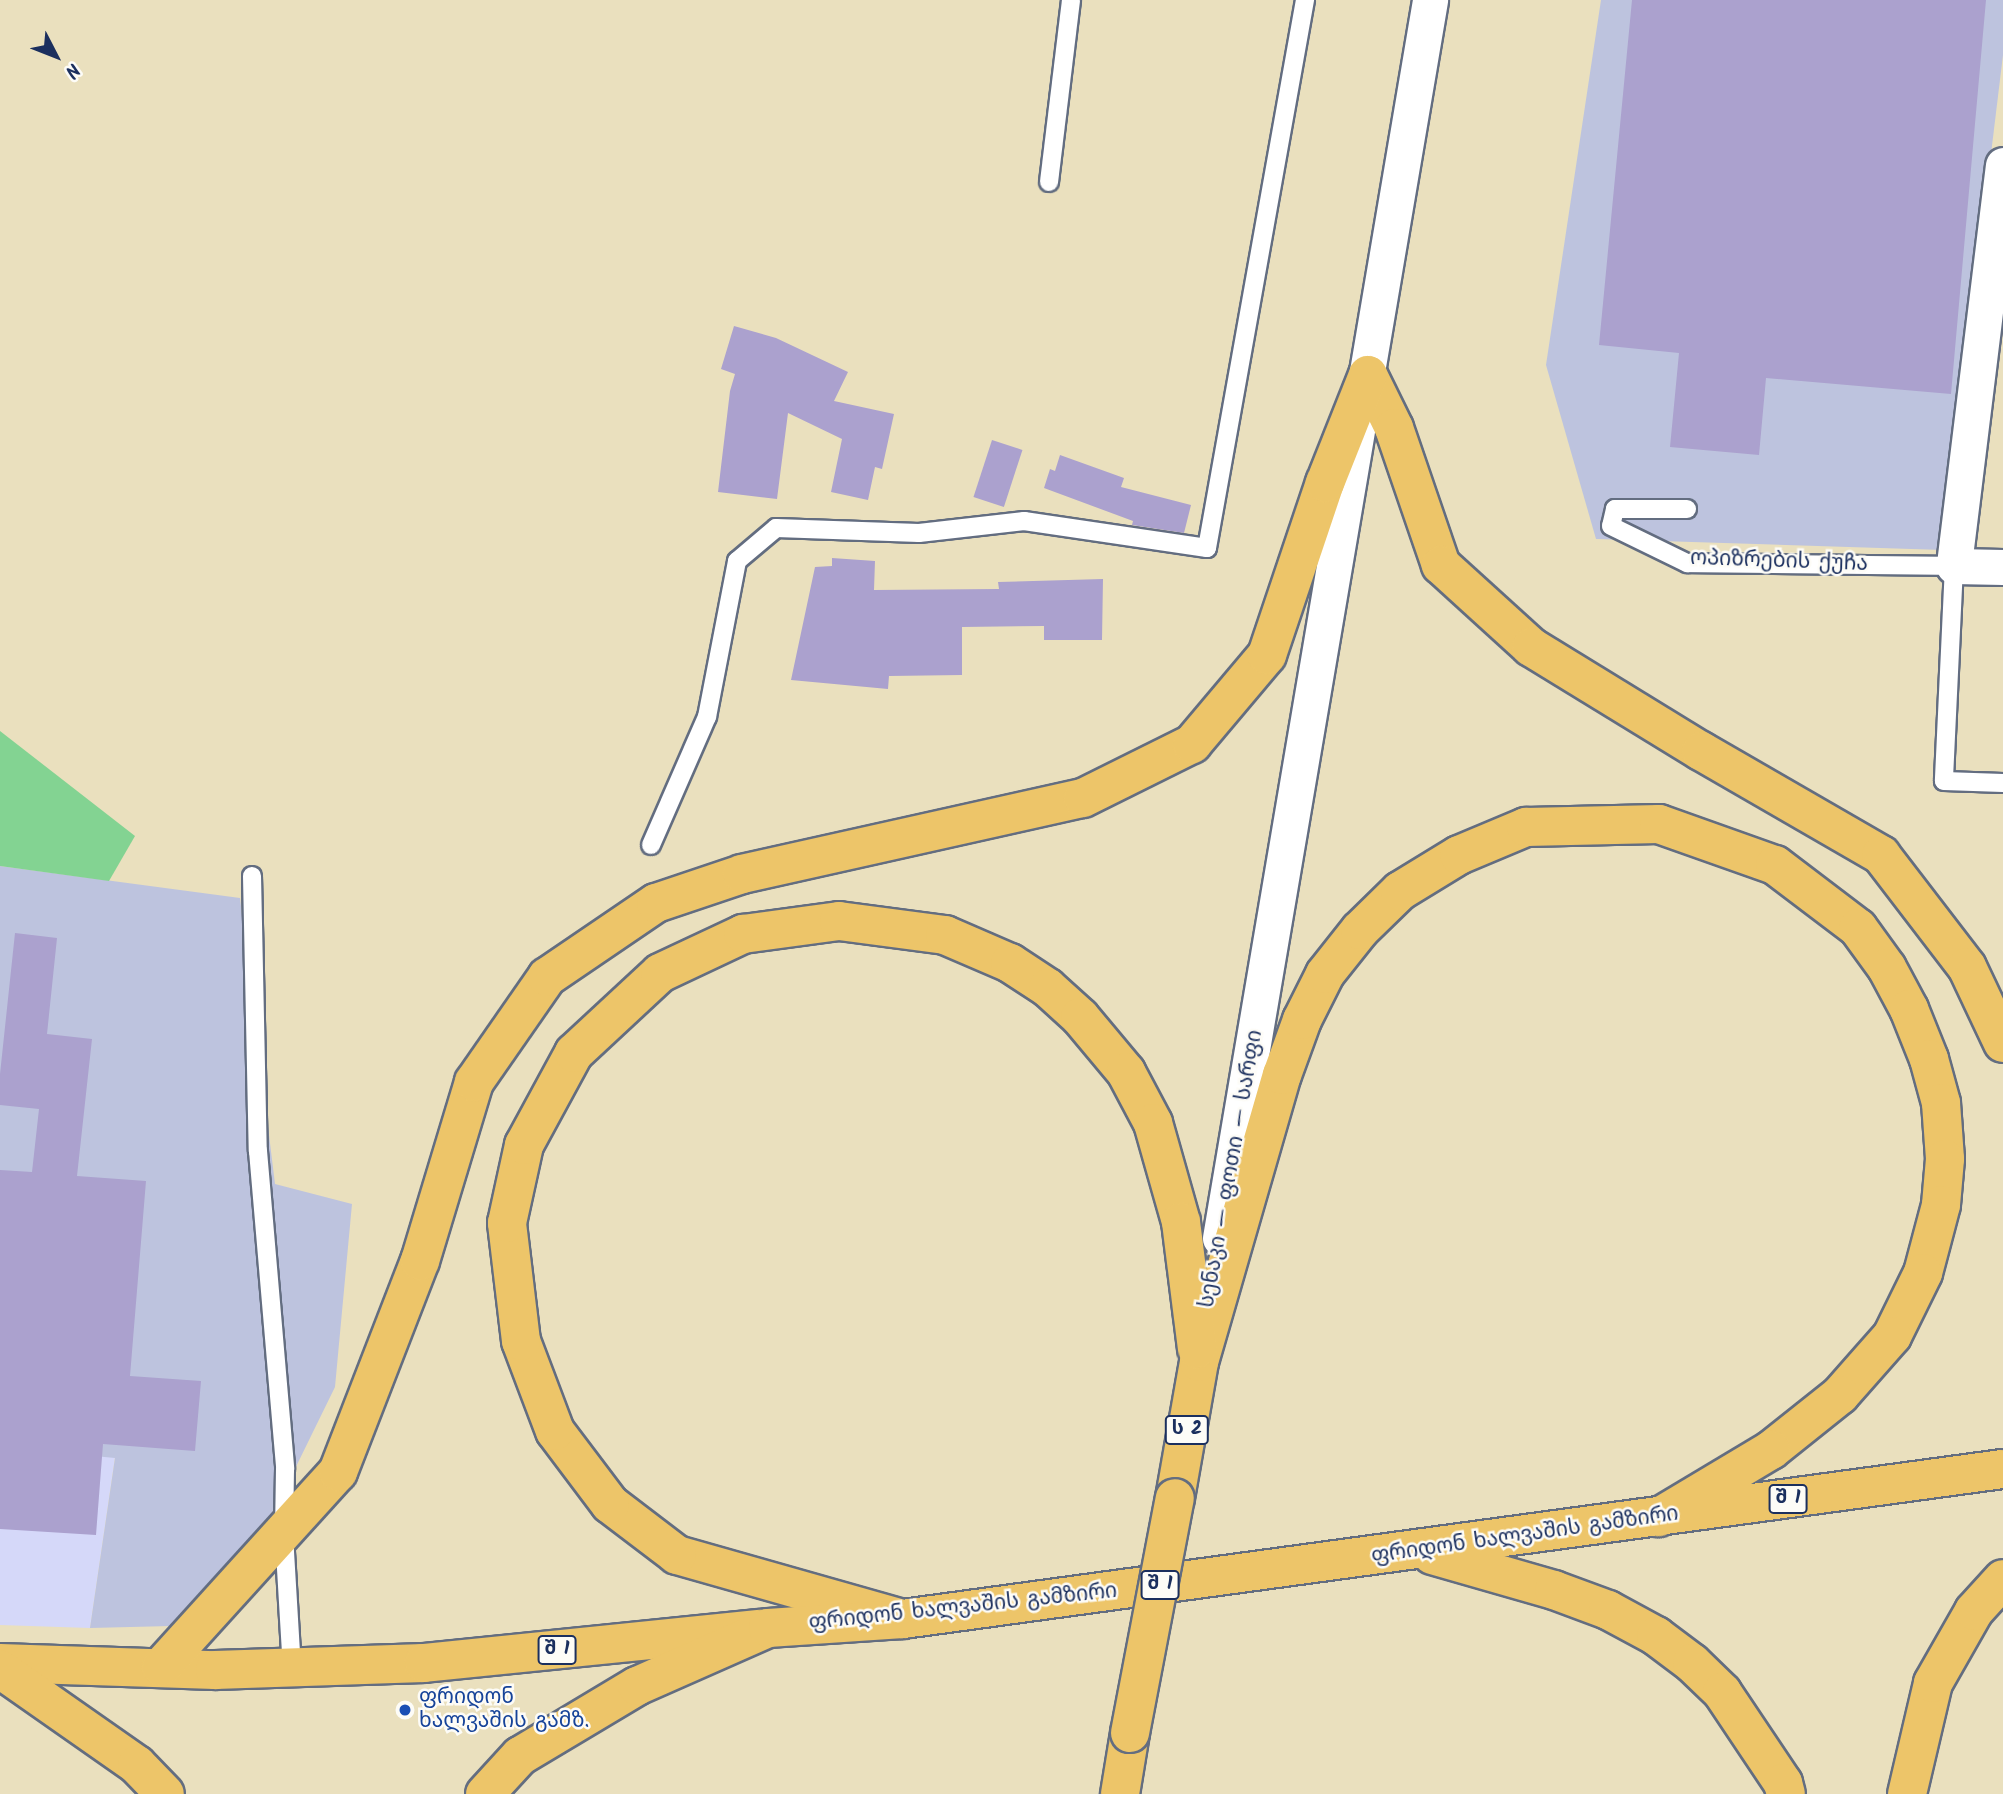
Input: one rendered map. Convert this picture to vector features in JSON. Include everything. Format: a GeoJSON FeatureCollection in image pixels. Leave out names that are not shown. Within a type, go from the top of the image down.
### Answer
{"type":"FeatureCollection","features":[{"type":"Feature","properties":{"kind":"main road"},"geometry":{"type":"LineString","coordinates":[[1368,375],[1394,428],[1441,565],[1531,647],[1701,751],[1881,855],[1967,967],[2003,1043]]}},
{"type":"Feature","properties":{"kind":"main road"},"geometry":{"type":"LineString","coordinates":[[161,1667],[284,1535],[338,1472],[420,1261],[474,1082],[547,977],[656,903],[743,874],[1083,798],[1192,744],[1266,655],[1325,482],[1368,375]]}},
{"type":"Feature","properties":{"kind":"main road"},"geometry":{"type":"LineString","coordinates":[[1199,1362],[1282,1075],[1302,1020],[1325,974],[1360,930],[1400,891],[1459,855],[1526,827],[1659,824],[1775,865],[1858,928],[1887,968],[1909,1009],[1929,1059],[1941,1103],[1945,1159],[1941,1205],[1923,1273],[1892,1336],[1840,1395],[1771,1450],[1659,1517]]}},
{"type":"Feature","properties":{"kind":"main road"},"geometry":{"type":"LineString","coordinates":[[903,1619],[677,1555],[610,1504],[555,1431],[521,1341],[507,1223],[524,1145],[574,1054],[660,973],[743,934],[839,921],[945,935],[1010,963],[1048,988],[1080,1017],[1126,1072],[1153,1123],[1181,1222],[1199,1362]]}},
{"type":"Feature","properties":{"kind":"main road","name":"სენაკი — ფოთი — სარფი"},"geometry":{"type":"LineString","coordinates":[[1120,1794],[1199,1362]]}},
{"type":"Feature","properties":{"kind":"main road","name":"ფრიდონ ხალვაშის გამზირი"},"geometry":{"type":"LineString","coordinates":[[0,1663],[215,1670],[424,1663],[768,1628],[903,1619],[2003,1469]]}},
{"type":"Feature","properties":{"kind":"main road"},"geometry":{"type":"LineString","coordinates":[[1416,1551],[1554,1590],[1608,1610],[1656,1636],[1692,1663],[1722,1692],[1783,1783],[1786,1794]]}},
{"type":"Feature","properties":{"kind":"main road"},"geometry":{"type":"LineString","coordinates":[[1907,1794],[1933,1683],[1974,1611],[2003,1579]]}},
{"type":"Feature","properties":{"kind":"main road"},"geometry":{"type":"LineString","coordinates":[[485,1794],[520,1756],[637,1686],[768,1628]]}},
{"type":"Feature","properties":{"kind":"main road"},"geometry":{"type":"LineString","coordinates":[[0,1669],[137,1765],[165,1794]]}},
{"type":"Feature","properties":{"kind":"street","name":"ს 2"},"geometry":{"type":"LineString","coordinates":[[1368,375],[1430,0]]}},
{"type":"Feature","properties":{"kind":"street"},"geometry":{"type":"LineString","coordinates":[[1954,566],[2003,165]]}},
{"type":"Feature","properties":{"kind":"street","name":"სენაკი — ფოთი — სარფი"},"geometry":{"type":"LineString","coordinates":[[1199,1362],[1368,375]]}},
{"type":"Feature","properties":{"kind":"street","name":"ოპიზრების ქუჩა"},"geometry":{"type":"LineString","coordinates":[[1954,566],[2003,567]]}},
{"type":"Feature","properties":{"kind":"lane"},"geometry":{"type":"LineString","coordinates":[[1049,182],[1071,0]]}},
{"type":"Feature","properties":{"kind":"lane"},"geometry":{"type":"LineString","coordinates":[[651,845],[707,717],[737,561],[776,528],[919,533],[1024,521],[1207,548],[1305,0]]}},
{"type":"Feature","properties":{"kind":"lane","name":"ოპიზრების ქუჩა"},"geometry":{"type":"LineString","coordinates":[[1687,509],[1615,509],[1611,526],[1687,563],[1954,566]]}},
{"type":"Feature","properties":{"kind":"lane"},"geometry":{"type":"LineString","coordinates":[[1954,566],[1944,782],[2003,783]]}},
{"type":"Feature","properties":{"kind":"lane"},"geometry":{"type":"LineString","coordinates":[[252,876],[258,1151],[285,1469],[284,1535],[292,1668]]}},
{"type":"Feature","properties":{"kind":"shaded area"},"geometry":{"type":"Polygon","coordinates":[[[1601,0],[2003,0],[2003,55],[1943,550],[1596,539],[1546,365],[1601,0]]]}},
{"type":"Feature","properties":{"kind":"shaded area"},"geometry":{"type":"Polygon","coordinates":[[[0,866],[240,898],[275,1184],[352,1204],[335,1387],[266,1528],[171,1626],[90,1628],[115,1458],[0,1447],[0,866]]]}},
{"type":"Feature","properties":{"kind":"shaded area"},"geometry":{"type":"Polygon","coordinates":[[[0,1447],[115,1457],[90,1628],[0,1625],[0,1447]]]}},
{"type":"Feature","properties":{"kind":"green space"},"geometry":{"type":"Polygon","coordinates":[[[0,731],[135,836],[109,881],[0,866],[0,731]]]}},
{"type":"Feature","properties":{"kind":"building"},"geometry":{"type":"Polygon","coordinates":[[[1632,0],[1986,0],[1951,394],[1766,378],[1759,455],[1670,447],[1679,353],[1599,345],[1632,0]]]}},
{"type":"Feature","properties":{"kind":"building"},"geometry":{"type":"Polygon","coordinates":[[[734,326],[776,338],[848,372],[834,401],[894,414],[882,469],[875,467],[868,500],[831,492],[842,439],[788,413],[777,499],[718,492],[730,391],[735,374],[721,369],[734,326]]]}},
{"type":"Feature","properties":{"kind":"building"},"geometry":{"type":"Polygon","coordinates":[[[992,440],[1022,450],[1004,507],[973,497],[992,440]]]}},
{"type":"Feature","properties":{"kind":"building"},"geometry":{"type":"Polygon","coordinates":[[[1060,455],[1124,478],[1121,487],[1191,505],[1184,533],[1132,525],[1133,521],[1044,488],[1050,469],[1055,471],[1060,455]]]}},
{"type":"Feature","properties":{"kind":"building"},"geometry":{"type":"Polygon","coordinates":[[[832,558],[875,561],[874,590],[999,589],[998,582],[1103,579],[1102,640],[1044,640],[1044,626],[962,627],[962,675],[889,676],[888,689],[791,680],[815,567],[832,566],[832,558]]]}},
{"type":"Feature","properties":{"kind":"building"},"geometry":{"type":"Polygon","coordinates":[[[15,933],[57,938],[47,1034],[92,1039],[77,1176],[146,1181],[130,1376],[201,1381],[195,1451],[103,1444],[96,1535],[0,1529],[0,1170],[32,1172],[39,1109],[0,1105],[0,1074],[15,933]]]}},
{"type":"Feature","properties":{"kind":"place","name":"ფრიდონ ხალვაშის გამზ."},"geometry":{"type":"Point","coordinates":[405,1710]}}]}
